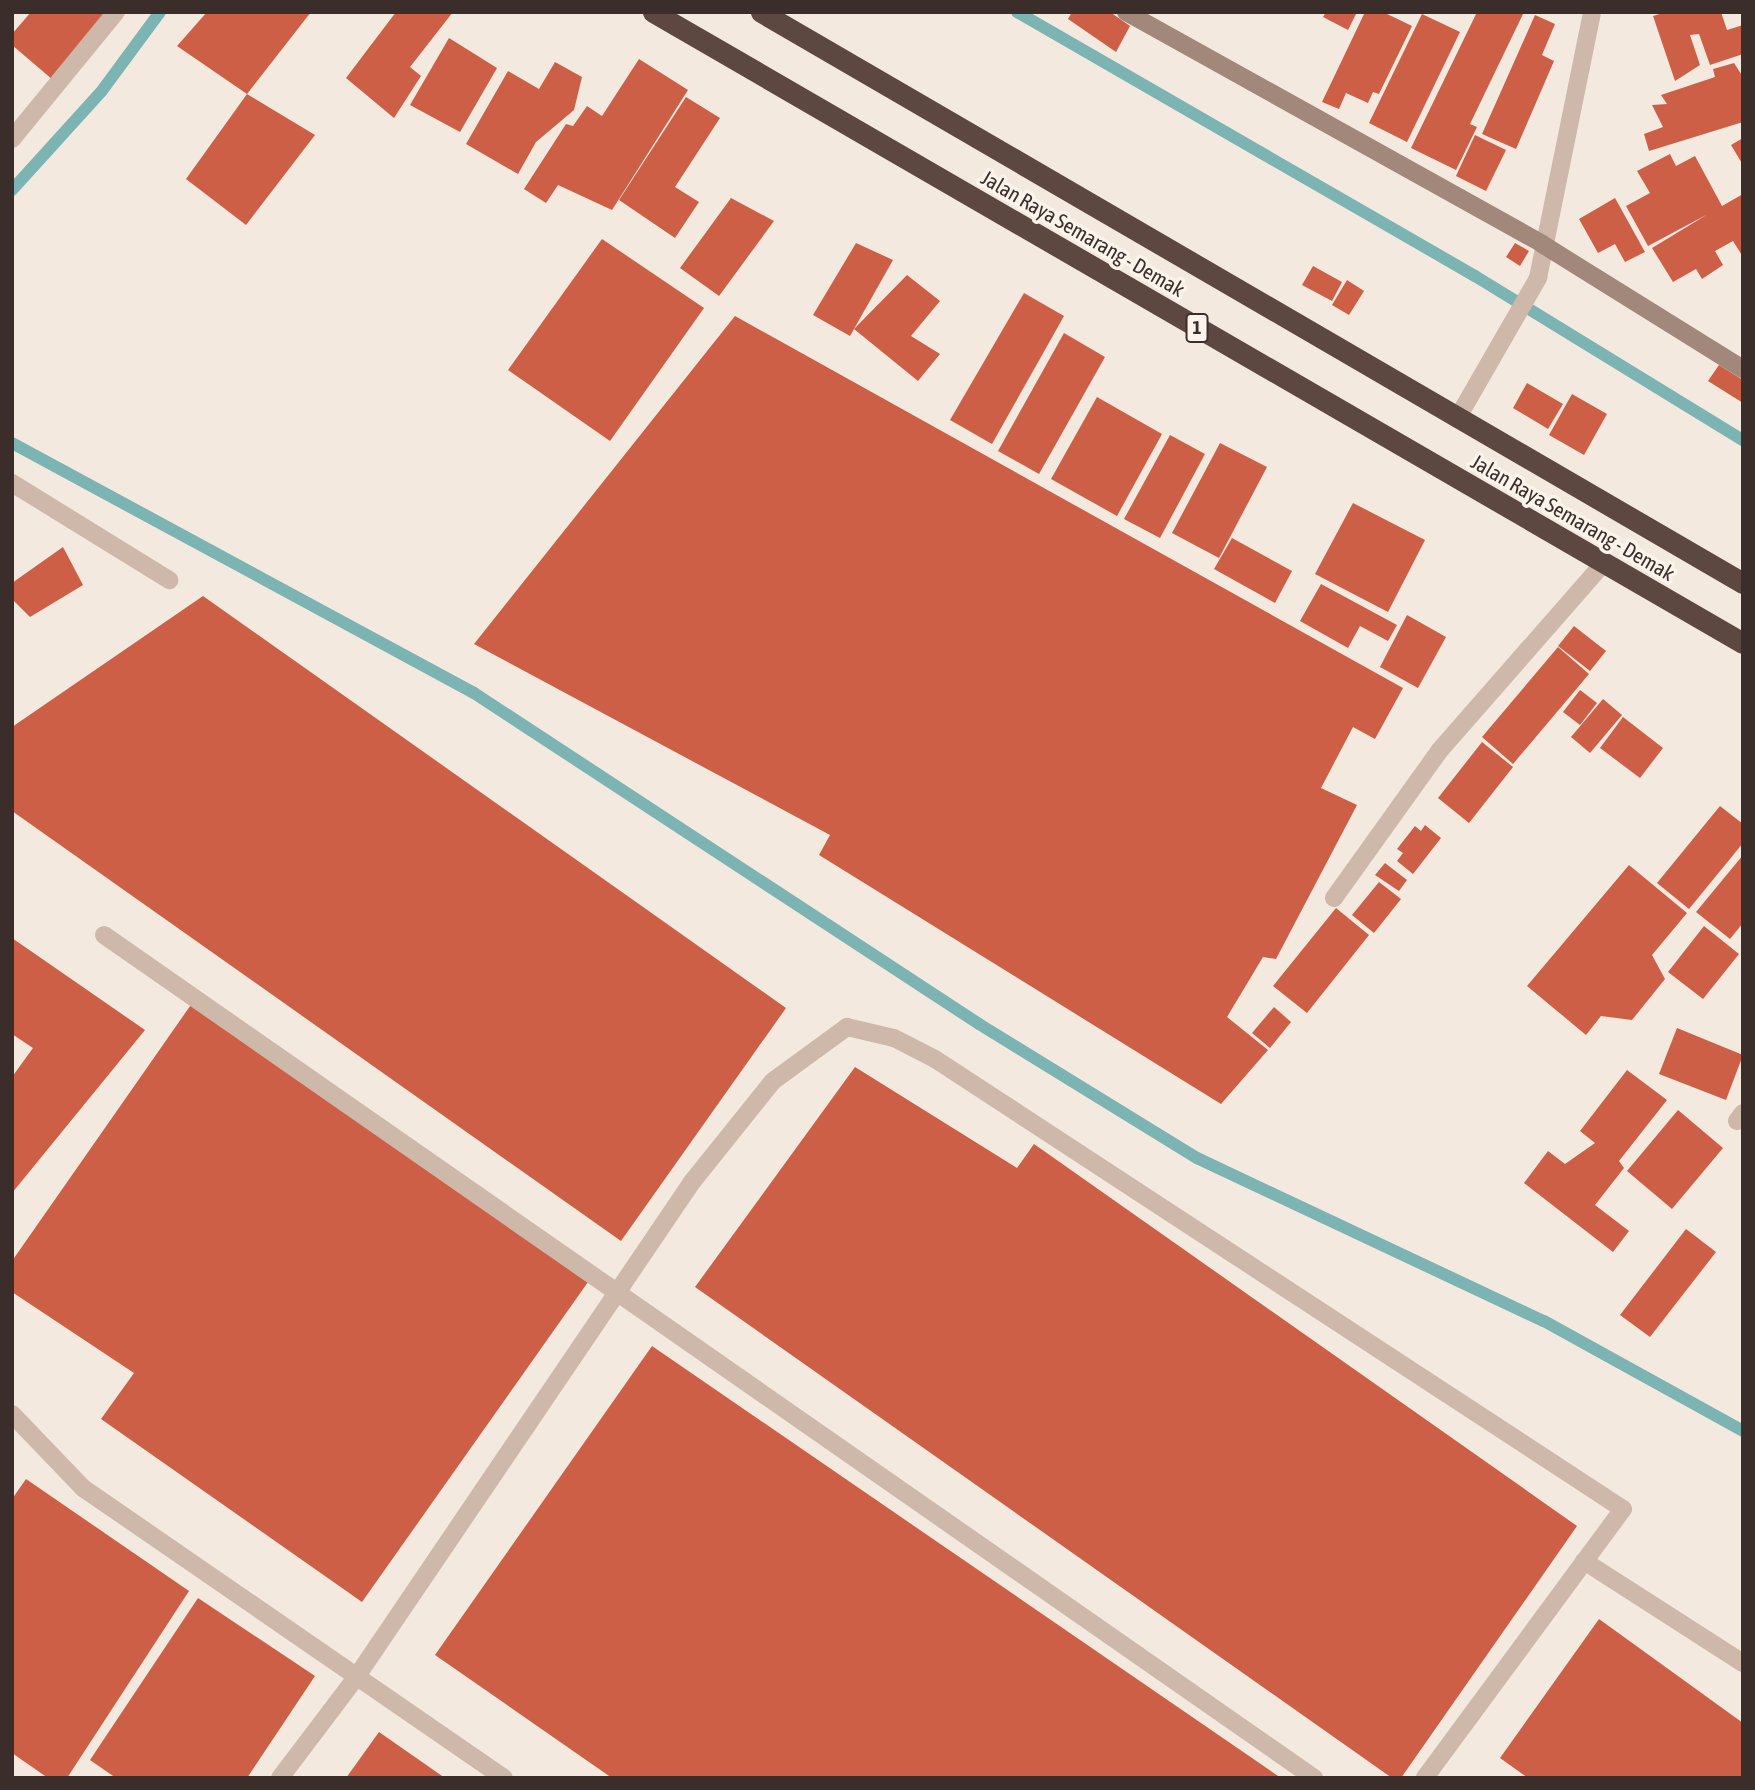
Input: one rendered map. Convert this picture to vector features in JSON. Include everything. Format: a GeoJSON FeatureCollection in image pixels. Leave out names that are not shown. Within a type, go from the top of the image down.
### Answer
{"type":"FeatureCollection","features":[{"type":"Feature","properties":{"kind":"highway","name":"Jalan Raya Semarang - Demak"},"geometry":{"type":"LineString","coordinates":[[653,12],[1743,643]]}},
{"type":"Feature","properties":{"kind":"highway","name":"Jalan Raya Semarang - Demak"},"geometry":{"type":"LineString","coordinates":[[761,12],[1743,583]]}},
{"type":"Feature","properties":{"kind":"street"},"geometry":{"type":"LineString","coordinates":[[12,139],[116,12]]}},
{"type":"Feature","properties":{"kind":"street"},"geometry":{"type":"LineString","coordinates":[[1126,12],[1542,244],[1743,369]]}},
{"type":"Feature","properties":{"kind":"street"},"geometry":{"type":"LineString","coordinates":[[1457,419],[1478,373],[1538,278],[1542,244],[1591,12]]}},
{"type":"Feature","properties":{"kind":"street"},"geometry":{"type":"LineString","coordinates":[[12,483],[169,580]]}},
{"type":"Feature","properties":{"kind":"street"},"geometry":{"type":"LineString","coordinates":[[1334,898],[1440,750],[1603,564]]}},
{"type":"Feature","properties":{"kind":"street"},"geometry":{"type":"LineString","coordinates":[[104,934],[617,1295],[1314,1778]]}},
{"type":"Feature","properties":{"kind":"street"},"geometry":{"type":"LineString","coordinates":[[280,1778],[355,1679],[692,1182],[773,1081],[847,1027],[894,1038],[1623,1509],[1425,1778]]}},
{"type":"Feature","properties":{"kind":"street"},"geometry":{"type":"LineString","coordinates":[[12,1414],[83,1488],[355,1679],[504,1778]]}},
{"type":"Feature","properties":{"kind":"street"},"geometry":{"type":"LineString","coordinates":[[1584,1561],[1743,1663]]}},
{"type":"Feature","properties":{"kind":"building"},"geometry":{"type":"Polygon","coordinates":[[[31,12],[111,12],[53,80],[12,45],[12,34],[31,12]]]}},
{"type":"Feature","properties":{"kind":"building"},"geometry":{"type":"Polygon","coordinates":[[[207,12],[311,12],[247,94],[177,46],[207,12]]]}},
{"type":"Feature","properties":{"kind":"building"},"geometry":{"type":"Polygon","coordinates":[[[396,12],[453,12],[410,67],[421,76],[394,118],[346,78],[396,12]]]}},
{"type":"Feature","properties":{"kind":"building"},"geometry":{"type":"Polygon","coordinates":[[[1072,12],[1110,12],[1130,26],[1116,52],[1068,19],[1072,12]]]}},
{"type":"Feature","properties":{"kind":"building"},"geometry":{"type":"Polygon","coordinates":[[[1326,12],[1357,12],[1348,30],[1323,17],[1326,12]]]}},
{"type":"Feature","properties":{"kind":"building"},"geometry":{"type":"Polygon","coordinates":[[[1365,12],[1383,12],[1412,26],[1379,94],[1373,92],[1368,103],[1346,93],[1339,109],[1322,102],[1365,12]]]}},
{"type":"Feature","properties":{"kind":"building"},"geometry":{"type":"Polygon","coordinates":[[[1477,12],[1524,12],[1470,124],[1477,127],[1456,170],[1411,148],[1477,12]]]}},
{"type":"Feature","properties":{"kind":"building"},"geometry":{"type":"Polygon","coordinates":[[[1666,12],[1721,12],[1727,30],[1743,25],[1743,54],[1710,65],[1699,34],[1690,35],[1700,65],[1675,81],[1653,16],[1666,12]]]}},
{"type":"Feature","properties":{"kind":"building"},"geometry":{"type":"Polygon","coordinates":[[[1422,14],[1460,32],[1407,142],[1369,123],[1422,14]]]}},
{"type":"Feature","properties":{"kind":"building"},"geometry":{"type":"Polygon","coordinates":[[[1535,15],[1555,24],[1542,55],[1554,61],[1516,149],[1482,134],[1535,15]]]}},
{"type":"Feature","properties":{"kind":"building"},"geometry":{"type":"Polygon","coordinates":[[[449,38],[497,68],[460,132],[410,105],[449,38]]]}},
{"type":"Feature","properties":{"kind":"building"},"geometry":{"type":"Polygon","coordinates":[[[639,59],[688,90],[612,210],[558,185],[546,203],[524,189],[566,124],[573,126],[587,106],[602,116],[639,59]]]}},
{"type":"Feature","properties":{"kind":"building"},"geometry":{"type":"Polygon","coordinates":[[[555,62],[582,77],[574,110],[536,142],[518,174],[466,144],[508,71],[539,89],[555,62]]]}},
{"type":"Feature","properties":{"kind":"building"},"geometry":{"type":"Polygon","coordinates":[[[1734,63],[1743,77],[1743,122],[1649,151],[1644,134],[1663,127],[1652,105],[1667,104],[1661,95],[1715,77],[1713,69],[1734,63]]]}},
{"type":"Feature","properties":{"kind":"building"},"geometry":{"type":"Polygon","coordinates":[[[247,94],[315,135],[246,225],[186,179],[247,94]]]}},
{"type":"Feature","properties":{"kind":"building"},"geometry":{"type":"Polygon","coordinates":[[[686,97],[720,118],[675,187],[699,202],[675,238],[619,200],[686,97]]]}},
{"type":"Feature","properties":{"kind":"building"},"geometry":{"type":"Polygon","coordinates":[[[1475,135],[1506,150],[1486,191],[1456,176],[1475,135]]]}},
{"type":"Feature","properties":{"kind":"building"},"geometry":{"type":"Polygon","coordinates":[[[1743,138],[1743,165],[1731,145],[1743,138]]]}},
{"type":"Feature","properties":{"kind":"building"},"geometry":{"type":"Polygon","coordinates":[[[1670,154],[1676,166],[1695,156],[1722,206],[1743,194],[1743,257],[1733,241],[1715,251],[1723,265],[1702,279],[1696,269],[1673,282],[1652,248],[1708,214],[1648,246],[1626,206],[1650,193],[1637,171],[1670,154]]]}},
{"type":"Feature","properties":{"kind":"building"},"geometry":{"type":"Polygon","coordinates":[[[731,198],[774,221],[719,296],[680,268],[731,198]]]}},
{"type":"Feature","properties":{"kind":"building"},"geometry":{"type":"Polygon","coordinates":[[[1615,198],[1645,252],[1625,262],[1615,244],[1598,253],[1579,219],[1615,198]]]}},
{"type":"Feature","properties":{"kind":"building"},"geometry":{"type":"Polygon","coordinates":[[[602,239],[704,308],[610,441],[508,370],[602,239]]]}},
{"type":"Feature","properties":{"kind":"building"},"geometry":{"type":"Polygon","coordinates":[[[856,243],[893,260],[850,336],[813,315],[856,243]]]}},
{"type":"Feature","properties":{"kind":"building"},"geometry":{"type":"Polygon","coordinates":[[[1515,243],[1529,251],[1520,266],[1506,257],[1515,243]]]}},
{"type":"Feature","properties":{"kind":"building"},"geometry":{"type":"Polygon","coordinates":[[[1313,266],[1342,282],[1332,301],[1302,285],[1313,266]]]}},
{"type":"Feature","properties":{"kind":"building"},"geometry":{"type":"Polygon","coordinates":[[[907,275],[940,301],[911,336],[940,354],[918,381],[854,329],[907,275]]]}},
{"type":"Feature","properties":{"kind":"building"},"geometry":{"type":"Polygon","coordinates":[[[1347,280],[1364,291],[1349,315],[1332,305],[1347,280]]]}},
{"type":"Feature","properties":{"kind":"building"},"geometry":{"type":"Polygon","coordinates":[[[1024,293],[1064,316],[992,444],[950,420],[1024,293]]]}},
{"type":"Feature","properties":{"kind":"building"},"geometry":{"type":"Polygon","coordinates":[[[735,316],[1403,688],[1375,739],[1353,727],[1321,788],[1357,805],[1276,959],[1263,957],[1227,1017],[1268,1050],[1221,1104],[819,855],[830,835],[474,644],[735,316]]]}},
{"type":"Feature","properties":{"kind":"building"},"geometry":{"type":"Polygon","coordinates":[[[1064,333],[1105,357],[1039,474],[998,451],[1064,333]]]}},
{"type":"Feature","properties":{"kind":"building"},"geometry":{"type":"Polygon","coordinates":[[[1719,365],[1743,380],[1743,403],[1708,381],[1719,365]]]}},
{"type":"Feature","properties":{"kind":"building"},"geometry":{"type":"Polygon","coordinates":[[[1527,383],[1563,404],[1548,429],[1513,408],[1527,383]]]}},
{"type":"Feature","properties":{"kind":"building"},"geometry":{"type":"Polygon","coordinates":[[[1572,394],[1607,414],[1584,455],[1549,435],[1572,394]]]}},
{"type":"Feature","properties":{"kind":"building"},"geometry":{"type":"Polygon","coordinates":[[[1097,397],[1162,434],[1117,516],[1051,479],[1097,397]]]}},
{"type":"Feature","properties":{"kind":"building"},"geometry":{"type":"Polygon","coordinates":[[[1170,435],[1205,454],[1160,538],[1124,519],[1170,435]]]}},
{"type":"Feature","properties":{"kind":"building"},"geometry":{"type":"Polygon","coordinates":[[[1220,443],[1267,467],[1219,558],[1172,533],[1220,443]]]}},
{"type":"Feature","properties":{"kind":"building"},"geometry":{"type":"Polygon","coordinates":[[[1353,503],[1425,540],[1388,612],[1315,574],[1353,503]]]}},
{"type":"Feature","properties":{"kind":"building"},"geometry":{"type":"Polygon","coordinates":[[[1232,538],[1292,571],[1275,603],[1214,569],[1232,538]]]}},
{"type":"Feature","properties":{"kind":"building"},"geometry":{"type":"Polygon","coordinates":[[[63,547],[83,585],[30,617],[12,599],[12,583],[63,547]]]}},
{"type":"Feature","properties":{"kind":"building"},"geometry":{"type":"Polygon","coordinates":[[[1321,584],[1397,625],[1388,641],[1360,626],[1348,648],[1300,621],[1321,584]]]}},
{"type":"Feature","properties":{"kind":"building"},"geometry":{"type":"Polygon","coordinates":[[[203,596],[786,1008],[621,1241],[12,811],[12,727],[203,596]]]}},
{"type":"Feature","properties":{"kind":"building"},"geometry":{"type":"Polygon","coordinates":[[[1407,615],[1446,637],[1418,688],[1380,667],[1407,615]]]}},
{"type":"Feature","properties":{"kind":"building"},"geometry":{"type":"Polygon","coordinates":[[[1574,626],[1606,651],[1590,671],[1558,646],[1574,626]]]}},
{"type":"Feature","properties":{"kind":"building"},"geometry":{"type":"Polygon","coordinates":[[[1558,647],[1589,674],[1513,764],[1482,737],[1558,647]]]}},
{"type":"Feature","properties":{"kind":"building"},"geometry":{"type":"Polygon","coordinates":[[[1580,690],[1597,703],[1580,725],[1563,712],[1580,690]]]}},
{"type":"Feature","properties":{"kind":"building"},"geometry":{"type":"Polygon","coordinates":[[[1603,699],[1622,715],[1590,753],[1571,737],[1603,699]]]}},
{"type":"Feature","properties":{"kind":"building"},"geometry":{"type":"Polygon","coordinates":[[[1623,717],[1663,748],[1640,778],[1600,748],[1623,717]]]}},
{"type":"Feature","properties":{"kind":"building"},"geometry":{"type":"Polygon","coordinates":[[[1482,742],[1513,767],[1469,823],[1438,798],[1482,742]]]}},
{"type":"Feature","properties":{"kind":"building"},"geometry":{"type":"Polygon","coordinates":[[[1720,806],[1743,824],[1743,843],[1689,909],[1657,883],[1720,806]]]}},
{"type":"Feature","properties":{"kind":"building"},"geometry":{"type":"Polygon","coordinates":[[[1425,825],[1441,838],[1413,874],[1397,861],[1403,853],[1397,849],[1415,826],[1421,831],[1425,825]]]}},
{"type":"Feature","properties":{"kind":"building"},"geometry":{"type":"Polygon","coordinates":[[[1743,855],[1743,923],[1730,939],[1696,912],[1743,855]]]}},
{"type":"Feature","properties":{"kind":"building"},"geometry":{"type":"Polygon","coordinates":[[[1385,863],[1407,880],[1399,891],[1375,875],[1385,863]]]}},
{"type":"Feature","properties":{"kind":"building"},"geometry":{"type":"Polygon","coordinates":[[[1629,865],[1687,913],[1652,955],[1665,979],[1632,1020],[1601,1016],[1586,1035],[1527,986],[1629,865]]]}},
{"type":"Feature","properties":{"kind":"building"},"geometry":{"type":"Polygon","coordinates":[[[1379,882],[1401,899],[1374,933],[1352,915],[1379,882]]]}},
{"type":"Feature","properties":{"kind":"building"},"geometry":{"type":"Polygon","coordinates":[[[1336,908],[1369,935],[1307,1013],[1273,986],[1336,908]]]}},
{"type":"Feature","properties":{"kind":"building"},"geometry":{"type":"Polygon","coordinates":[[[1704,926],[1739,954],[1703,999],[1668,972],[1704,926]]]}},
{"type":"Feature","properties":{"kind":"building"},"geometry":{"type":"Polygon","coordinates":[[[12,938],[145,1030],[12,1193],[12,1077],[33,1048],[12,1034],[12,938]]]}},
{"type":"Feature","properties":{"kind":"building"},"geometry":{"type":"Polygon","coordinates":[[[195,999],[593,1275],[362,1602],[101,1419],[134,1373],[12,1292],[12,1261],[195,999]]]}},
{"type":"Feature","properties":{"kind":"building"},"geometry":{"type":"Polygon","coordinates":[[[1274,1007],[1291,1022],[1270,1048],[1252,1033],[1274,1007]]]}},
{"type":"Feature","properties":{"kind":"building"},"geometry":{"type":"Polygon","coordinates":[[[1677,1028],[1743,1055],[1726,1100],[1659,1074],[1677,1028]]]}},
{"type":"Feature","properties":{"kind":"building"},"geometry":{"type":"Polygon","coordinates":[[[855,1067],[1017,1168],[1034,1144],[1577,1526],[1401,1778],[1392,1778],[695,1287],[855,1067]]]}},
{"type":"Feature","properties":{"kind":"building"},"geometry":{"type":"Polygon","coordinates":[[[1627,1070],[1667,1100],[1619,1161],[1624,1168],[1595,1205],[1629,1231],[1613,1252],[1524,1183],[1548,1151],[1565,1164],[1595,1143],[1580,1131],[1627,1070]]]}},
{"type":"Feature","properties":{"kind":"building"},"geometry":{"type":"Polygon","coordinates":[[[1678,1110],[1723,1148],[1672,1209],[1627,1171],[1678,1110]]]}},
{"type":"Feature","properties":{"kind":"building"},"geometry":{"type":"Polygon","coordinates":[[[1686,1229],[1716,1252],[1650,1337],[1620,1315],[1686,1229]]]}},
{"type":"Feature","properties":{"kind":"building"},"geometry":{"type":"Polygon","coordinates":[[[652,1346],[1281,1778],[612,1778],[435,1655],[652,1346]]]}},
{"type":"Feature","properties":{"kind":"building"},"geometry":{"type":"Polygon","coordinates":[[[26,1479],[189,1591],[67,1778],[48,1778],[12,1753],[12,1499],[26,1479]]]}},
{"type":"Feature","properties":{"kind":"building"},"geometry":{"type":"Polygon","coordinates":[[[198,1598],[315,1676],[247,1778],[116,1778],[90,1760],[198,1598]]]}},
{"type":"Feature","properties":{"kind":"building"},"geometry":{"type":"Polygon","coordinates":[[[1599,1619],[1743,1723],[1743,1778],[1528,1778],[1500,1758],[1599,1619]]]}},
{"type":"Feature","properties":{"kind":"building"},"geometry":{"type":"Polygon","coordinates":[[[379,1732],[445,1778],[346,1778],[379,1732]]]}},
{"type":"Feature","properties":{"kind":"waterway"},"geometry":{"type":"LineString","coordinates":[[12,190],[101,92],[160,12]]}},
{"type":"Feature","properties":{"kind":"waterway"},"geometry":{"type":"LineString","coordinates":[[1017,12],[1475,276],[1743,440]]}},
{"type":"Feature","properties":{"kind":"waterway"},"geometry":{"type":"LineString","coordinates":[[12,443],[474,693],[979,1024],[1197,1158],[1544,1321],[1743,1431]]}}]}
